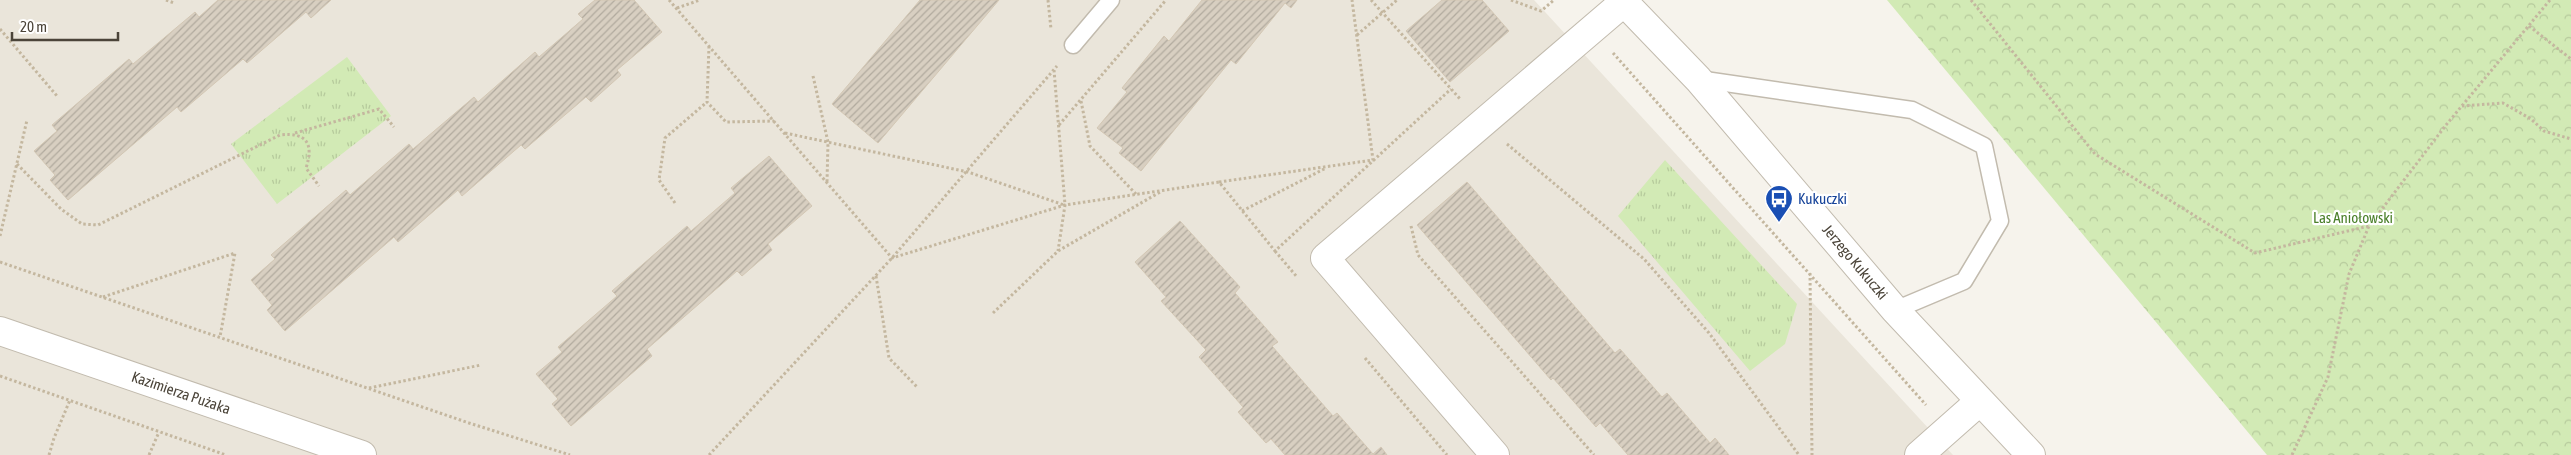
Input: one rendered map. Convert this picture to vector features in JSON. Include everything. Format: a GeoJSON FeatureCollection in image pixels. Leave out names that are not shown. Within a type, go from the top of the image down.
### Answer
{"type":"FeatureCollection","features":[{"type":"Feature","properties":{"kind":"street"},"geometry":{"type":"LineString","coordinates":[[1494,455],[1325,258],[1592,30],[1623,1]]}},
{"type":"Feature","properties":{"kind":"street","name":"Jerzego Kukuczki"},"geometry":{"type":"LineString","coordinates":[[1623,1],[1698,79],[1895,310],[2031,455]]}},
{"type":"Feature","properties":{"kind":"street","name":"Kazimierza Pużaka"},"geometry":{"type":"LineString","coordinates":[[0,331],[362,455]]}},
{"type":"Feature","properties":{"kind":"street"},"geometry":{"type":"LineString","coordinates":[[1919,455],[1980,401]]}},
{"type":"Feature","properties":{"kind":"lane"},"geometry":{"type":"LineString","coordinates":[[1073,45],[1111,0]]}},
{"type":"Feature","properties":{"kind":"lane"},"geometry":{"type":"LineString","coordinates":[[1698,79],[1912,110],[1984,146],[2000,221],[1964,281],[1895,310]]}},
{"type":"Feature","properties":{"kind":"path"},"geometry":{"type":"LineString","coordinates":[[166,0],[174,3]]}},
{"type":"Feature","properties":{"kind":"path"},"geometry":{"type":"LineString","coordinates":[[669,0],[892,258]]}},
{"type":"Feature","properties":{"kind":"path"},"geometry":{"type":"LineString","coordinates":[[677,8],[700,0]]}},
{"type":"Feature","properties":{"kind":"path"},"geometry":{"type":"LineString","coordinates":[[1058,126],[1166,0]]}},
{"type":"Feature","properties":{"kind":"path"},"geometry":{"type":"LineString","coordinates":[[1352,0],[1373,160]]}},
{"type":"Feature","properties":{"kind":"path"},"geometry":{"type":"LineString","coordinates":[[1371,0],[1482,124],[1644,259],[1709,333],[1800,455]]}},
{"type":"Feature","properties":{"kind":"path"},"geometry":{"type":"LineString","coordinates":[[1357,35],[1397,0]]}},
{"type":"Feature","properties":{"kind":"path"},"geometry":{"type":"LineString","coordinates":[[1511,0],[1541,11],[1554,0]]}},
{"type":"Feature","properties":{"kind":"path"},"geometry":{"type":"LineString","coordinates":[[1971,0],[2095,154],[2255,253],[2369,226]]}},
{"type":"Feature","properties":{"kind":"path"},"geometry":{"type":"LineString","coordinates":[[2292,455],[2328,377],[2349,274],[2369,226],[2461,106],[2550,0]]}},
{"type":"Feature","properties":{"kind":"path"},"geometry":{"type":"LineString","coordinates":[[2529,26],[2571,59]]}},
{"type":"Feature","properties":{"kind":"path"},"geometry":{"type":"LineString","coordinates":[[0,29],[57,96]]}},
{"type":"Feature","properties":{"kind":"path"},"geometry":{"type":"LineString","coordinates":[[1592,30],[1940,421],[1944,432]]}},
{"type":"Feature","properties":{"kind":"path"},"geometry":{"type":"LineString","coordinates":[[709,455],[892,258],[968,172],[1073,45]]}},
{"type":"Feature","properties":{"kind":"path"},"geometry":{"type":"LineString","coordinates":[[709,46],[707,102],[726,122],[774,121]]}},
{"type":"Feature","properties":{"kind":"path"},"geometry":{"type":"LineString","coordinates":[[1054,69],[1065,205],[1058,251]]}},
{"type":"Feature","properties":{"kind":"path"},"geometry":{"type":"LineString","coordinates":[[813,76],[828,142],[827,183]]}},
{"type":"Feature","properties":{"kind":"path"},"geometry":{"type":"LineString","coordinates":[[1219,182],[1274,250],[1451,89]]}},
{"type":"Feature","properties":{"kind":"path"},"geometry":{"type":"LineString","coordinates":[[1081,100],[1090,146],[1136,194]]}},
{"type":"Feature","properties":{"kind":"path"},"geometry":{"type":"LineString","coordinates":[[675,203],[659,180],[665,138],[707,102]]}},
{"type":"Feature","properties":{"kind":"path"},"geometry":{"type":"LineString","coordinates":[[2461,106],[2503,103],[2531,119],[2544,131],[2571,139]]}},
{"type":"Feature","properties":{"kind":"path"},"geometry":{"type":"LineString","coordinates":[[16,164],[61,209],[82,224],[98,225],[280,135],[294,133],[379,109],[394,127]]}},
{"type":"Feature","properties":{"kind":"path"},"geometry":{"type":"LineString","coordinates":[[0,236],[27,120]]}},
{"type":"Feature","properties":{"kind":"path"},"geometry":{"type":"LineString","coordinates":[[294,133],[306,141],[310,153],[306,168],[319,186]]}},
{"type":"Feature","properties":{"kind":"path"},"geometry":{"type":"LineString","coordinates":[[785,134],[968,172],[1065,205]]}},
{"type":"Feature","properties":{"kind":"path"},"geometry":{"type":"LineString","coordinates":[[892,258],[1065,205],[1373,160]]}},
{"type":"Feature","properties":{"kind":"path"},"geometry":{"type":"LineString","coordinates":[[1242,211],[1330,166]]}},
{"type":"Feature","properties":{"kind":"path"},"geometry":{"type":"LineString","coordinates":[[993,313],[1058,251],[1162,190]]}},
{"type":"Feature","properties":{"kind":"path"},"geometry":{"type":"LineString","coordinates":[[1409,220],[1418,255],[1594,455]]}},
{"type":"Feature","properties":{"kind":"path"},"geometry":{"type":"LineString","coordinates":[[103,297],[235,253],[220,337]]}},
{"type":"Feature","properties":{"kind":"path"},"geometry":{"type":"LineString","coordinates":[[0,262],[570,455]]}},
{"type":"Feature","properties":{"kind":"path"},"geometry":{"type":"LineString","coordinates":[[1810,273],[1812,455]]}},
{"type":"Feature","properties":{"kind":"path"},"geometry":{"type":"LineString","coordinates":[[876,275],[889,358],[918,388]]}},
{"type":"Feature","properties":{"kind":"path"},"geometry":{"type":"LineString","coordinates":[[369,388],[481,365]]}},
{"type":"Feature","properties":{"kind":"path"},"geometry":{"type":"LineString","coordinates":[[0,376],[226,455]]}},
{"type":"Feature","properties":{"kind":"path"},"geometry":{"type":"LineString","coordinates":[[49,455],[70,400]]}},
{"type":"Feature","properties":{"kind":"path"},"geometry":{"type":"LineString","coordinates":[[149,455],[159,432]]}},
{"type":"Feature","properties":{"kind":"shaded area"},"geometry":{"type":"Polygon","coordinates":[[[0,0],[1534,0],[1953,455],[0,455],[0,0]]]}},
{"type":"Feature","properties":{"kind":"green space","name":"Las Aniołowski"},"geometry":{"type":"Polygon","coordinates":[[[1887,0],[2571,0],[2571,455],[2267,455],[1887,0]]]}},
{"type":"Feature","properties":{"kind":"green space"},"geometry":{"type":"Polygon","coordinates":[[[347,57],[391,116],[277,204],[231,144],[347,57]]]}},
{"type":"Feature","properties":{"kind":"green space"},"geometry":{"type":"Polygon","coordinates":[[[1665,160],[1797,304],[1785,344],[1750,371],[1618,216],[1665,160]]]}},
{"type":"Feature","properties":{"kind":"building"},"geometry":{"type":"Polygon","coordinates":[[[218,0],[331,0],[311,18],[306,12],[247,63],[243,59],[181,112],[177,107],[68,200],[50,180],[55,175],[34,151],[57,131],[52,125],[129,59],[133,64],[195,12],[199,17],[218,0]]]}},
{"type":"Feature","properties":{"kind":"building"},"geometry":{"type":"Polygon","coordinates":[[[595,0],[634,0],[662,32],[617,70],[621,75],[591,102],[586,97],[525,149],[521,145],[462,196],[458,190],[398,242],[394,237],[285,331],[267,310],[272,305],[251,280],[275,259],[271,255],[346,190],[350,195],[409,144],[413,149],[474,97],[478,102],[535,52],[539,57],[583,19],[578,14],[595,0]]]}},
{"type":"Feature","properties":{"kind":"building"},"geometry":{"type":"Polygon","coordinates":[[[920,0],[999,0],[878,143],[832,104],[920,0]]]}},
{"type":"Feature","properties":{"kind":"building"},"geometry":{"type":"Polygon","coordinates":[[[1202,0],[1297,0],[1291,8],[1285,3],[1236,64],[1231,60],[1141,171],[1119,153],[1123,148],[1097,128],[1127,92],[1122,88],[1164,36],[1169,41],[1202,0]]]}},
{"type":"Feature","properties":{"kind":"building"},"geometry":{"type":"Polygon","coordinates":[[[1442,0],[1482,0],[1509,31],[1450,82],[1406,31],[1442,0]]]}},
{"type":"Feature","properties":{"kind":"building"},"geometry":{"type":"Polygon","coordinates":[[[769,156],[812,206],[768,244],[772,250],[742,276],[737,271],[647,349],[652,356],[571,426],[552,404],[558,399],[536,374],[562,352],[558,347],[617,296],[612,291],[687,226],[691,231],[735,193],[731,188],[769,156]]]}},
{"type":"Feature","properties":{"kind":"building"},"geometry":{"type":"Polygon","coordinates":[[[1467,182],[1615,353],[1620,349],[1662,397],[1667,393],[1710,443],[1715,438],[1729,455],[1628,455],[1600,423],[1596,427],[1553,378],[1551,380],[1417,225],[1467,182]]]}},
{"type":"Feature","properties":{"kind":"building"},"geometry":{"type":"Polygon","coordinates":[[[1180,221],[1240,287],[1235,293],[1278,342],[1272,346],[1333,416],[1337,413],[1373,454],[1381,447],[1387,455],[1285,455],[1271,439],[1266,443],[1238,412],[1243,407],[1199,357],[1206,350],[1161,301],[1166,297],[1135,262],[1180,221]]]}},
{"type":"Feature","properties":{"kind":"place","name":"Kukuczki"},"geometry":{"type":"Point","coordinates":[1779,223]}}]}
